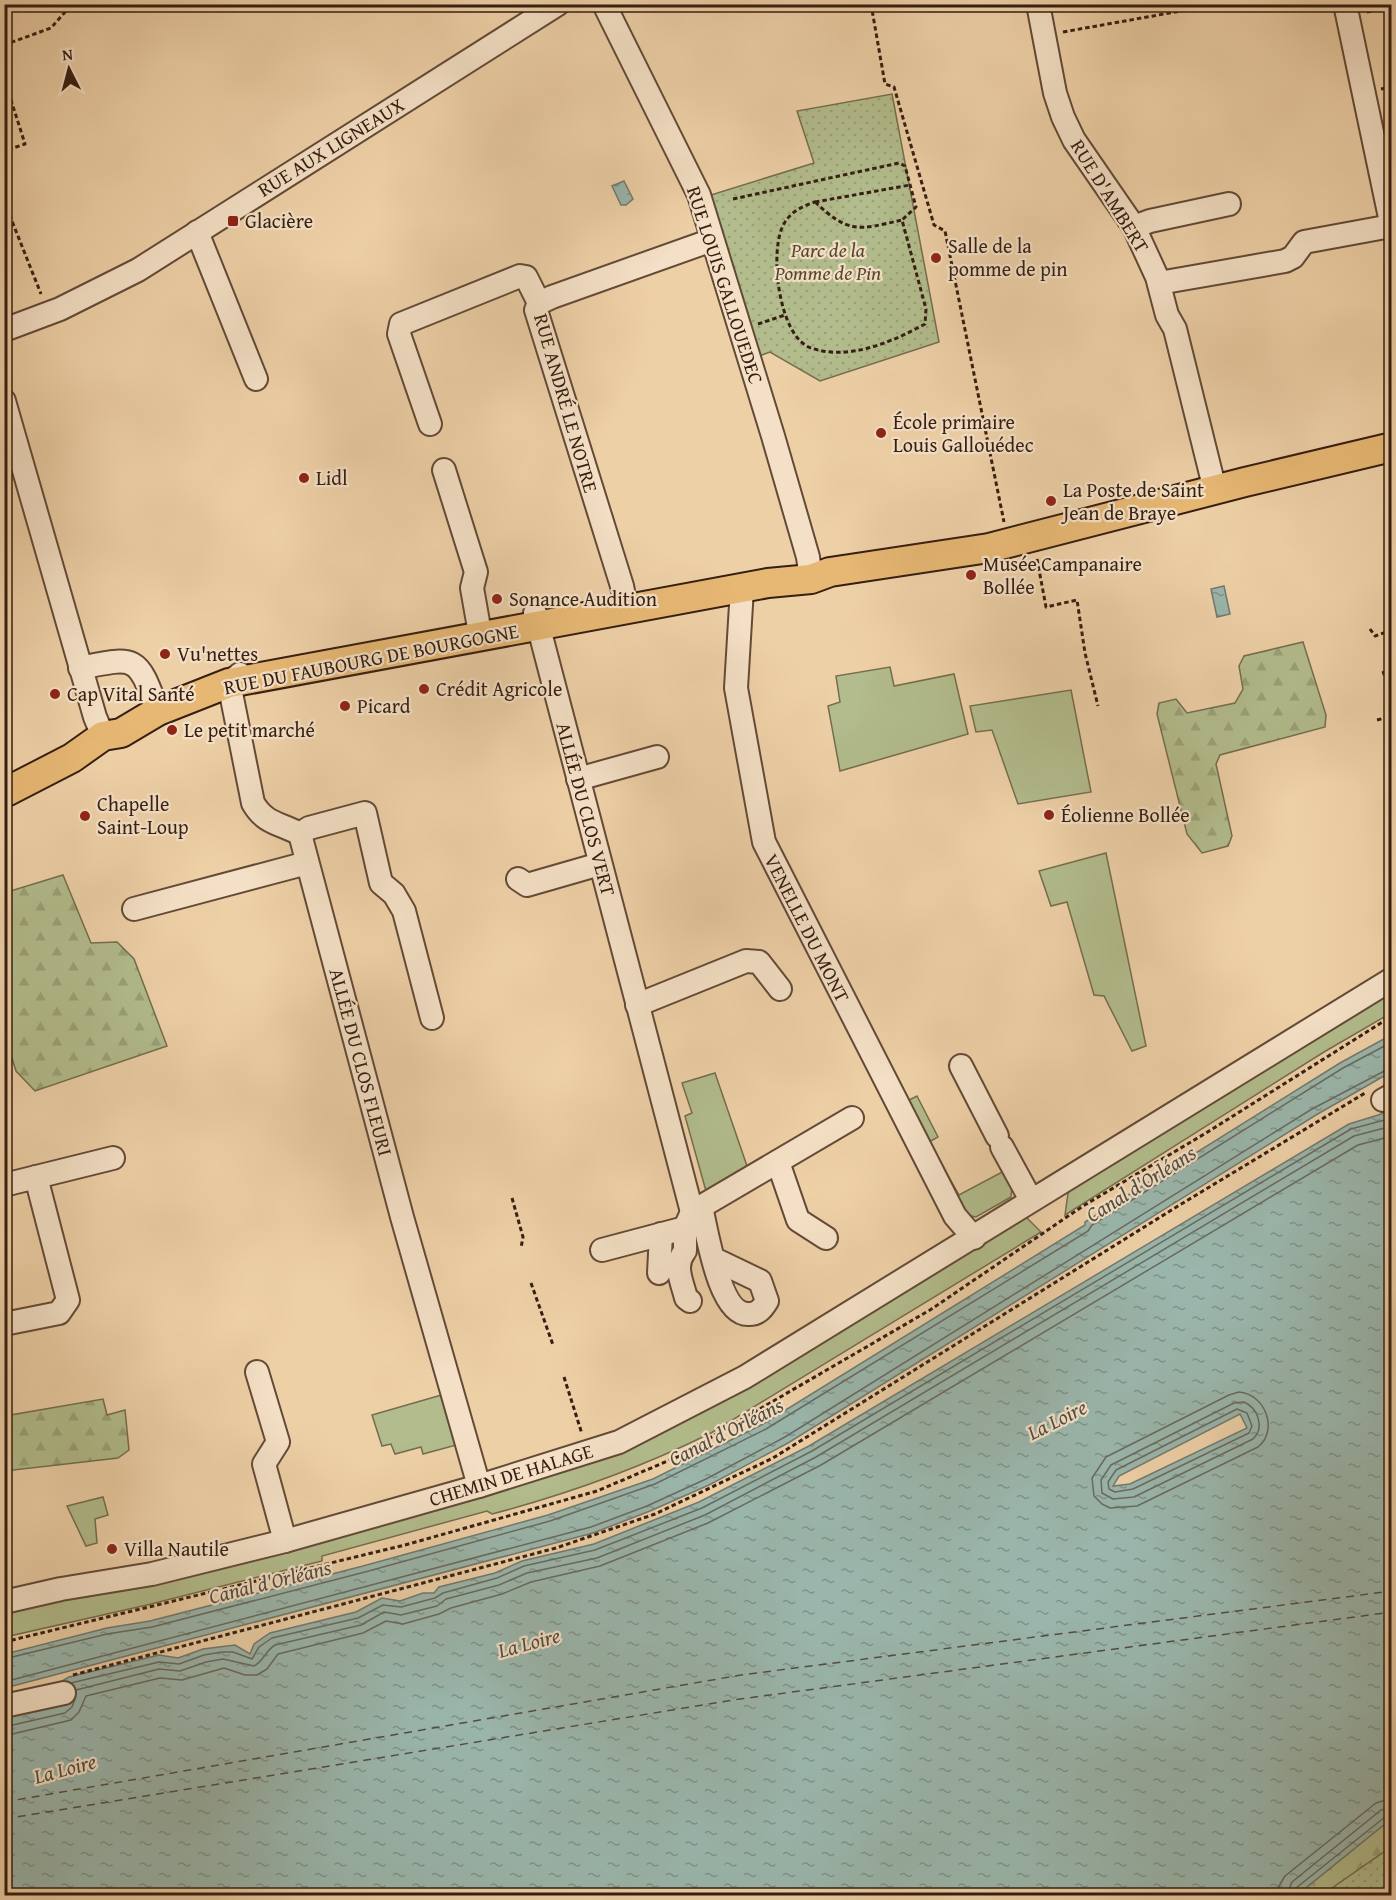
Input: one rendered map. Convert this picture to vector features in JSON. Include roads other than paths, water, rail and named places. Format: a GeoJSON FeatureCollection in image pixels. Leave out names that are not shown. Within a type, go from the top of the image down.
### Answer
{"type":"FeatureCollection","features":[{"type":"Feature","properties":{"kind":"main road","name":"RUE DU FAUBOURG DE BOURGOGNE"},"geometry":{"type":"LineString","coordinates":[[238,676],[625,604],[989,548],[1392,447]]}},
{"type":"Feature","properties":{"kind":"main road","name":"RUE DU FAUBOURG DE BOURGOGNE"},"geometry":{"type":"LineString","coordinates":[[625,604],[742,588],[817,573]]}},
{"type":"Feature","properties":{"kind":"main road","name":"RUE DU FAUBOURG DE BOURGOGNE"},"geometry":{"type":"LineString","coordinates":[[4,784],[101,733],[121,733],[157,707],[238,676],[345,644],[478,622],[537,620]]}},
{"type":"Feature","properties":{"kind":"main road","name":"RUE DU FAUBOURG DE BOURGOGNE"},"geometry":{"type":"LineString","coordinates":[[4,793],[72,758],[101,733]]}},
{"type":"Feature","properties":{"kind":"street","name":"RUE AUX LIGNEAUX"},"geometry":{"type":"LineString","coordinates":[[4,330],[49,314],[138,270],[558,4]]}},
{"type":"Feature","properties":{"kind":"street","name":"RUE LOUIS GALLOUEDEC"},"geometry":{"type":"LineString","coordinates":[[604,4],[699,195],[817,573]]}},
{"type":"Feature","properties":{"kind":"street","name":"RUE D'AMBERT"},"geometry":{"type":"LineString","coordinates":[[1038,4],[1055,93],[1063,117],[1074,140],[1134,227],[1159,283],[1167,315],[1175,329],[1215,490]]}},
{"type":"Feature","properties":{"kind":"street"},"geometry":{"type":"LineString","coordinates":[[1159,283],[1286,261],[1293,257],[1304,242],[1391,227],[1355,9]]}},
{"type":"Feature","properties":{"kind":"street"},"geometry":{"type":"LineString","coordinates":[[1134,227],[1150,221],[1229,204]]}},
{"type":"Feature","properties":{"kind":"street"},"geometry":{"type":"LineString","coordinates":[[197,232],[256,379]]}},
{"type":"Feature","properties":{"kind":"street","name":"RUE ANDRÉ LE NOTRE"},"geometry":{"type":"LineString","coordinates":[[625,604],[536,310],[546,300],[712,240]]}},
{"type":"Feature","properties":{"kind":"street"},"geometry":{"type":"LineString","coordinates":[[430,424],[399,334],[401,324],[520,276],[526,277],[546,300]]}},
{"type":"Feature","properties":{"kind":"street"},"geometry":{"type":"LineString","coordinates":[[4,401],[101,733]]}},
{"type":"Feature","properties":{"kind":"street"},"geometry":{"type":"LineString","coordinates":[[444,470],[476,572],[472,588],[478,622]]}},
{"type":"Feature","properties":{"kind":"street","name":"VENELLE DU MONT"},"geometry":{"type":"LineString","coordinates":[[742,588],[736,688],[764,842],[955,1216],[974,1238]]}},
{"type":"Feature","properties":{"kind":"street","name":"ALLÉE DU CLOS VERT"},"geometry":{"type":"LineString","coordinates":[[537,620],[693,1216],[714,1259]]}},
{"type":"Feature","properties":{"kind":"street"},"geometry":{"type":"LineString","coordinates":[[81,668],[121,660],[129,661],[141,670],[157,707]]}},
{"type":"Feature","properties":{"kind":"street"},"geometry":{"type":"LineString","coordinates":[[238,676],[253,803],[259,814],[270,824],[300,834],[309,828],[365,813],[381,883],[394,894],[404,911],[432,1018]]}},
{"type":"Feature","properties":{"kind":"street"},"geometry":{"type":"LineString","coordinates":[[578,779],[657,758]]}},
{"type":"Feature","properties":{"kind":"street","name":"ALLÉE DU CLOS FLEURI"},"geometry":{"type":"LineString","coordinates":[[300,834],[402,1217],[479,1486]]}},
{"type":"Feature","properties":{"kind":"street"},"geometry":{"type":"LineString","coordinates":[[134,909],[307,863]]}},
{"type":"Feature","properties":{"kind":"street"},"geometry":{"type":"LineString","coordinates":[[518,879],[528,885],[600,864]]}},
{"type":"Feature","properties":{"kind":"street"},"geometry":{"type":"LineString","coordinates":[[637,1005],[746,961],[759,962],[780,989]]}},
{"type":"Feature","properties":{"kind":"street","name":"CHEMIN DE HALAGE"},"geometry":{"type":"LineString","coordinates":[[4,1602],[61,1589],[152,1574],[285,1541],[479,1486],[619,1442],[745,1377],[1392,979]]}},
{"type":"Feature","properties":{"kind":"street"},"geometry":{"type":"LineString","coordinates":[[961,1066],[1031,1200]]}},
{"type":"Feature","properties":{"kind":"street"},"geometry":{"type":"LineString","coordinates":[[602,1250],[661,1234],[852,1118]]}},
{"type":"Feature","properties":{"kind":"street"},"geometry":{"type":"LineString","coordinates":[[4,1185],[113,1158]]}},
{"type":"Feature","properties":{"kind":"street"},"geometry":{"type":"LineString","coordinates":[[778,1162],[798,1220],[826,1238]]}},
{"type":"Feature","properties":{"kind":"street"},"geometry":{"type":"LineString","coordinates":[[4,1324],[59,1313],[68,1300],[36,1177]]}},
{"type":"Feature","properties":{"kind":"street"},"geometry":{"type":"LineString","coordinates":[[690,1300],[686,1298],[678,1270],[693,1216]]}},
{"type":"Feature","properties":{"kind":"street"},"geometry":{"type":"LineString","coordinates":[[658,1273],[661,1234]]}},
{"type":"Feature","properties":{"kind":"street"},"geometry":{"type":"LineString","coordinates":[[257,1372],[278,1442],[264,1464],[285,1541]]}},
{"type":"Feature","properties":{"kind":"street"},"geometry":{"type":"LineString","coordinates":[[4,1706],[68,1684]]}},
{"type":"Feature","properties":{"kind":"water"},"geometry":{"type":"Polygon","coordinates":[[[624,181],[633,199],[626,205],[621,205],[612,186],[624,181]]]}},
{"type":"Feature","properties":{"kind":"water"},"geometry":{"type":"Polygon","coordinates":[[[1224,586],[1230,614],[1217,617],[1211,589],[1224,586]]]}},
{"type":"Feature","properties":{"kind":"water"},"geometry":{"type":"Polygon","coordinates":[[[1391,1035],[1391,1072],[1316,1115],[788,1443],[709,1485],[593,1533],[5,1688],[5,1654],[107,1628],[150,1621],[363,1566],[548,1515],[653,1479],[763,1424],[1085,1225],[1085,1222],[1340,1063],[1391,1035]]]}},
{"type":"Feature","properties":{"kind":"water","name":"La Loire"},"geometry":{"type":"Polygon","coordinates":[[[1391,1111],[1391,1819],[1297,1895],[5,1895],[4,1714],[69,1677],[159,1655],[178,1658],[203,1649],[235,1645],[250,1654],[254,1644],[270,1633],[356,1612],[382,1598],[400,1601],[423,1593],[434,1593],[439,1587],[495,1573],[522,1561],[594,1544],[699,1502],[809,1446],[1349,1124],[1391,1111]],[[1240,1414],[1119,1476],[1113,1486],[1130,1484],[1247,1428],[1240,1414]]]}},
{"type":"Feature","properties":{"kind":"place","name":"Glacière"},"geometry":{"type":"Point","coordinates":[233,221]}},
{"type":"Feature","properties":{"kind":"place","name":"Salle de la pomme de pin"},"geometry":{"type":"Point","coordinates":[936,258]}},
{"type":"Feature","properties":{"kind":"place","name":"École primaire Louis Gallouédec"},"geometry":{"type":"Point","coordinates":[881,433]}},
{"type":"Feature","properties":{"kind":"place","name":"Lidl"},"geometry":{"type":"Point","coordinates":[304,478]}},
{"type":"Feature","properties":{"kind":"place","name":"La Poste de Saint Jean de Braye"},"geometry":{"type":"Point","coordinates":[1051,501]}},
{"type":"Feature","properties":{"kind":"place","name":"Musée Campanaire Bollée"},"geometry":{"type":"Point","coordinates":[971,575]}},
{"type":"Feature","properties":{"kind":"place","name":"Sonance Audition"},"geometry":{"type":"Point","coordinates":[497,599]}},
{"type":"Feature","properties":{"kind":"place","name":"Vu'nettes"},"geometry":{"type":"Point","coordinates":[165,654]}},
{"type":"Feature","properties":{"kind":"place","name":"Crédit Agricole"},"geometry":{"type":"Point","coordinates":[424,689]}},
{"type":"Feature","properties":{"kind":"place","name":"Cap Vital Santé"},"geometry":{"type":"Point","coordinates":[55,694]}},
{"type":"Feature","properties":{"kind":"place","name":"Picard"},"geometry":{"type":"Point","coordinates":[345,706]}},
{"type":"Feature","properties":{"kind":"place","name":"Le petit marché"},"geometry":{"type":"Point","coordinates":[172,730]}},
{"type":"Feature","properties":{"kind":"place","name":"Éolienne Bollée"},"geometry":{"type":"Point","coordinates":[1049,815]}},
{"type":"Feature","properties":{"kind":"place","name":"Chapelle Saint-Loup"},"geometry":{"type":"Point","coordinates":[85,816]}},
{"type":"Feature","properties":{"kind":"place","name":"Villa Nautile"},"geometry":{"type":"Point","coordinates":[112,1549]}},
{"type":"Feature","properties":{"kind":"park label","name":"Parc de la Pomme de Pin"},"geometry":{"type":"Point","coordinates":[828,262]}},
{"type":"Feature","properties":{"kind":"water label","name":"Canal d'Orléans"},"geometry":{"type":"Point","coordinates":[1141,1184]}},
{"type":"Feature","properties":{"kind":"water label","name":"Canal d'Orléans"},"geometry":{"type":"Point","coordinates":[726,1432]}},
{"type":"Feature","properties":{"kind":"water label","name":"Canal d'Orléans"},"geometry":{"type":"Point","coordinates":[270,1582]}}]}
